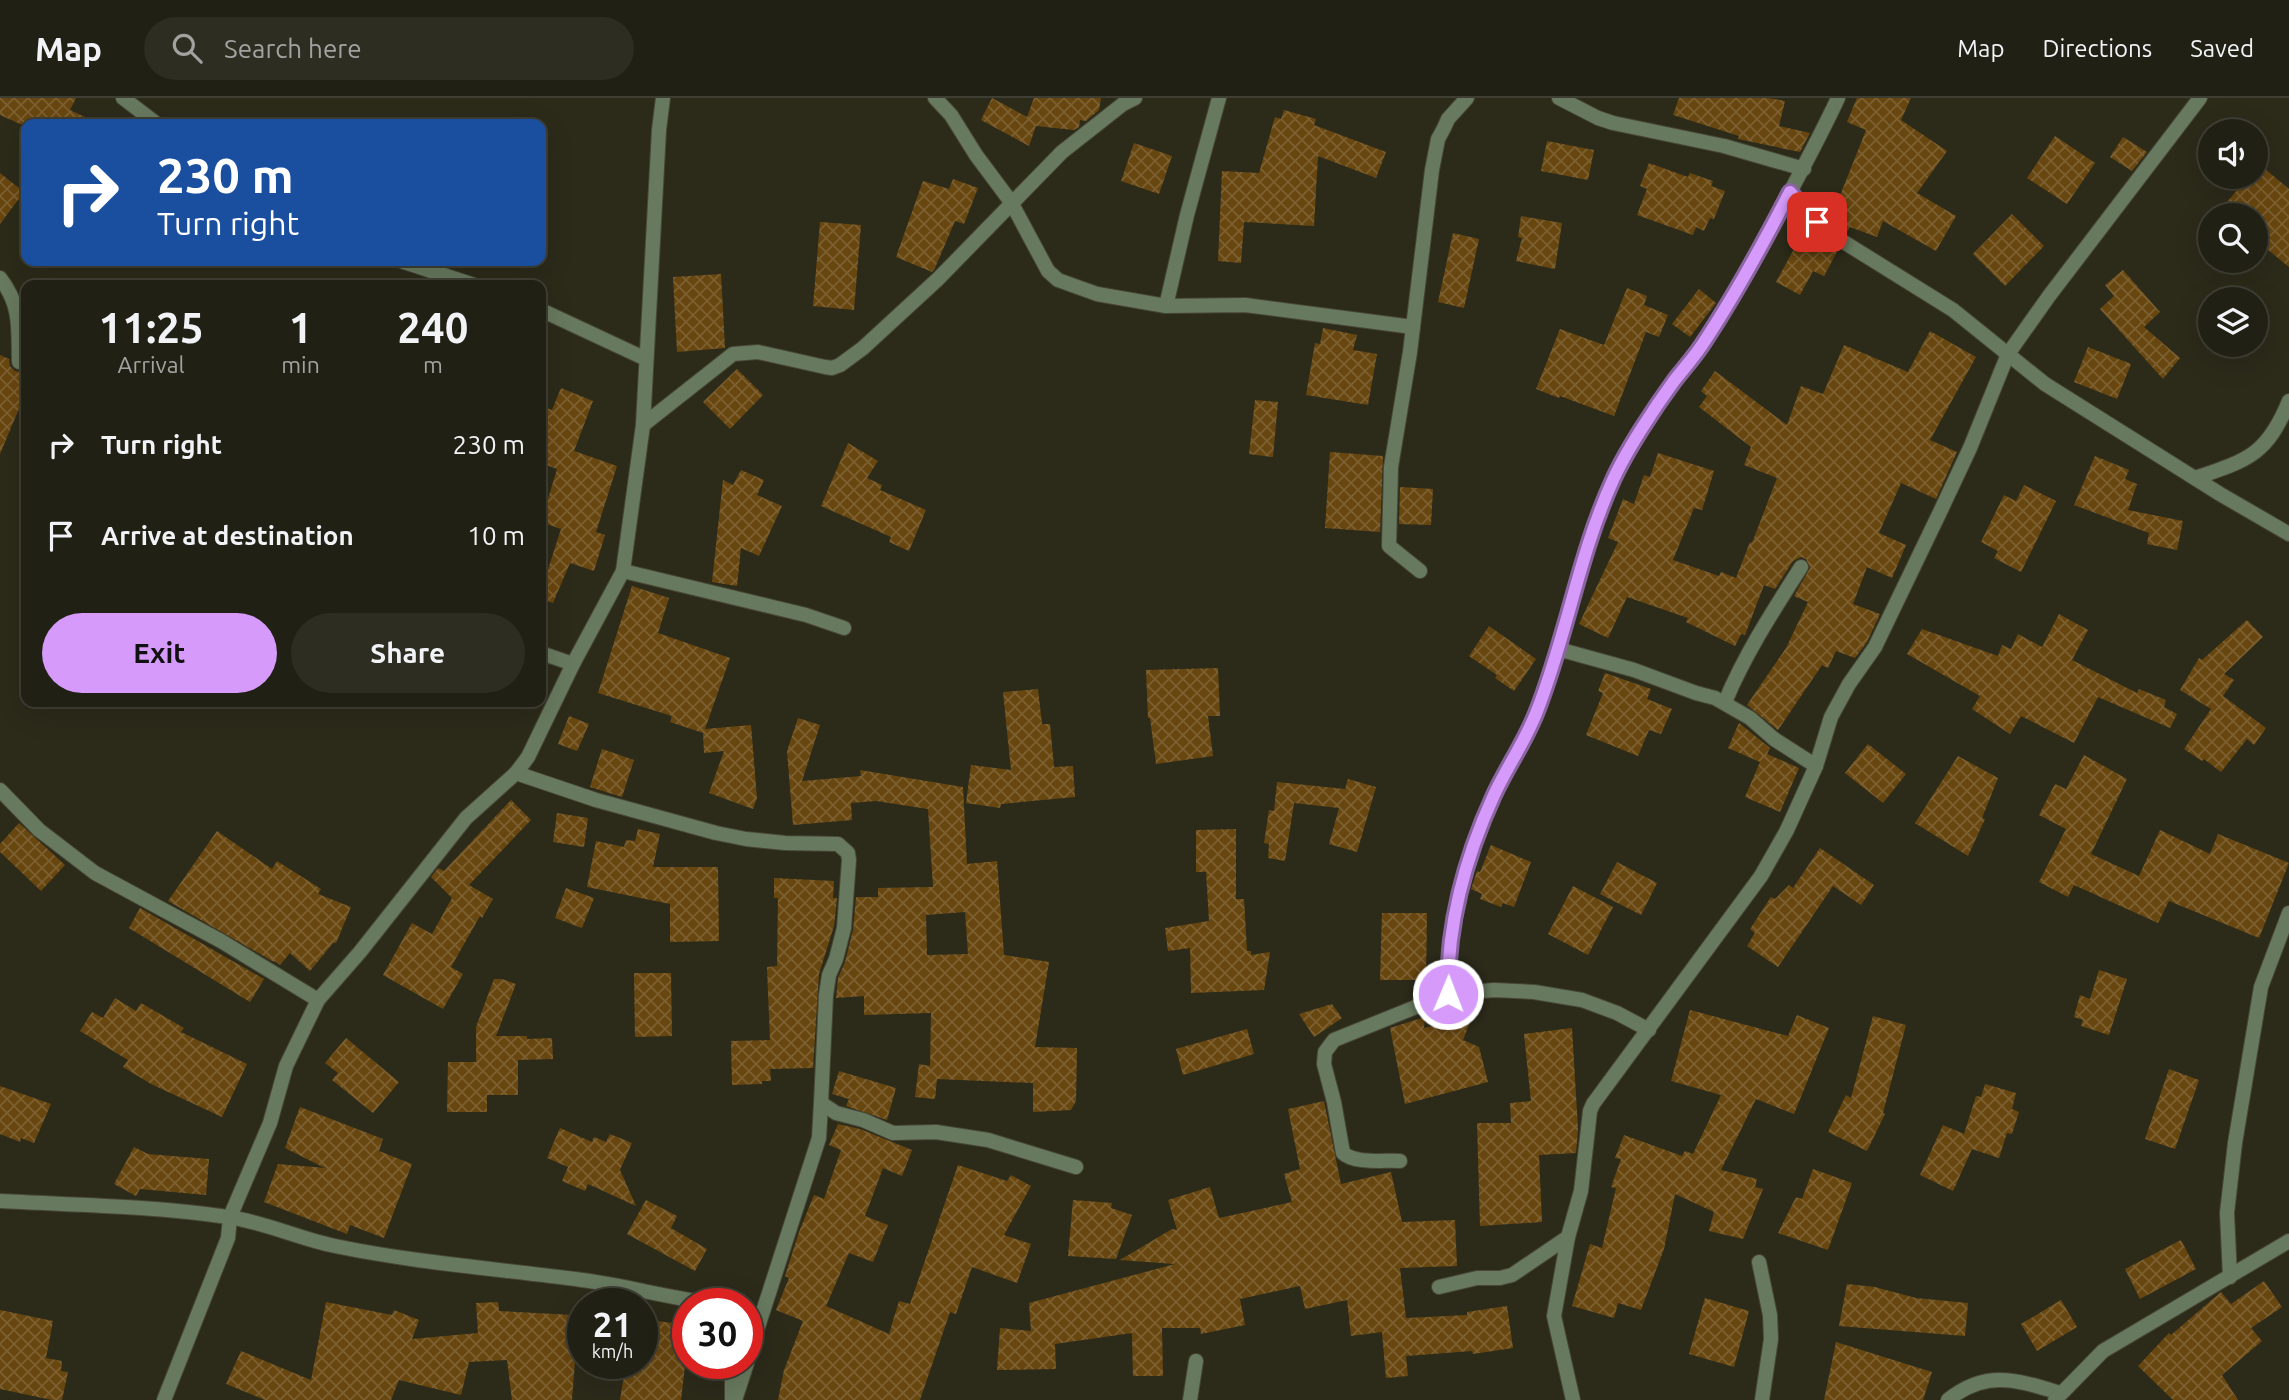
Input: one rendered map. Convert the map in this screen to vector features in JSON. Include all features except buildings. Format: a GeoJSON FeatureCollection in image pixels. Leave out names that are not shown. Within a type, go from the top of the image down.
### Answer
{"type":"FeatureCollection","features":[{"type":"Feature","properties":{"kind":"street"},"geometry":{"type":"LineString","coordinates":[[123,98],[150,119]]}},
{"type":"Feature","properties":{"kind":"street"},"geometry":{"type":"LineString","coordinates":[[164,1400],[228,1238],[230,1217],[270,1123],[286,1066],[318,1000],[360,952],[466,818],[516,773],[528,757],[622,571],[627,552],[643,425],[663,98]]}},
{"type":"Feature","properties":{"kind":"street"},"geometry":{"type":"LineString","coordinates":[[935,98],[951,115],[976,155],[1011,202],[1048,271],[1058,280],[1097,294],[1166,306],[1245,305],[1413,327]]}},
{"type":"Feature","properties":{"kind":"street"},"geometry":{"type":"LineString","coordinates":[[643,425],[733,354],[758,352],[825,367],[840,365],[863,348],[939,279],[1062,152],[1123,104],[1135,98]]}},
{"type":"Feature","properties":{"kind":"street"},"geometry":{"type":"LineString","coordinates":[[1166,306],[1219,98]]}},
{"type":"Feature","properties":{"kind":"street"},"geometry":{"type":"LineString","coordinates":[[1420,571],[1392,550],[1387,541],[1391,467],[1438,139],[1448,119],[1467,98]]}},
{"type":"Feature","properties":{"kind":"street"},"geometry":{"type":"LineString","coordinates":[[1559,98],[1586,113],[1613,123],[1724,146],[1804,169]]}},
{"type":"Feature","properties":{"kind":"street"},"geometry":{"type":"LineString","coordinates":[[1448,994],[1450,937],[1474,843],[1494,795],[1536,713],[1613,479],[1672,383],[1706,340],[1750,267],[1804,169],[1838,98]]}},
{"type":"Feature","properties":{"kind":"street"},"geometry":{"type":"LineString","coordinates":[[1573,1400],[1554,1316],[1568,1237],[1581,1191],[1593,1104],[1761,876],[1787,830],[1816,766],[1831,717],[1874,647],[1916,561],[1970,448],[2008,354],[2200,98]]}},
{"type":"Feature","properties":{"kind":"street"},"geometry":{"type":"LineString","coordinates":[[1790,192],[1826,231],[1953,310],[2045,384],[2289,534]]}},
{"type":"Feature","properties":{"kind":"street"},"geometry":{"type":"LineString","coordinates":[[416,266],[459,280]]}},
{"type":"Feature","properties":{"kind":"street"},"geometry":{"type":"LineString","coordinates":[[0,278],[17,310],[19,362]]}},
{"type":"Feature","properties":{"kind":"street"},"geometry":{"type":"LineString","coordinates":[[546,312],[646,359]]}},
{"type":"Feature","properties":{"kind":"street"},"geometry":{"type":"LineString","coordinates":[[2196,478],[2250,457],[2276,430],[2289,401]]}},
{"type":"Feature","properties":{"kind":"street"},"geometry":{"type":"LineString","coordinates":[[1725,702],[1757,637],[1801,567]]}},
{"type":"Feature","properties":{"kind":"street"},"geometry":{"type":"LineString","coordinates":[[622,571],[806,615],[844,628]]}},
{"type":"Feature","properties":{"kind":"street"},"geometry":{"type":"LineString","coordinates":[[1558,649],[1634,670],[1725,702],[1816,766]]}},
{"type":"Feature","properties":{"kind":"street"},"geometry":{"type":"LineString","coordinates":[[546,655],[573,664]]}},
{"type":"Feature","properties":{"kind":"street"},"geometry":{"type":"LineString","coordinates":[[516,773],[596,800],[716,833],[772,841],[838,844],[845,849],[849,860],[844,928],[829,975],[826,995],[819,1138],[763,1312]]}},
{"type":"Feature","properties":{"kind":"street"},"geometry":{"type":"LineString","coordinates":[[0,790],[39,830],[94,873],[221,941],[318,1000]]}},
{"type":"Feature","properties":{"kind":"street"},"geometry":{"type":"LineString","coordinates":[[2230,1277],[2227,1213],[2237,1130],[2261,987],[2289,913]]}},
{"type":"Feature","properties":{"kind":"street"},"geometry":{"type":"LineString","coordinates":[[1401,1161],[1345,1156],[1324,1064],[1325,1052],[1334,1040],[1448,994],[1494,990],[1534,992],[1570,998],[1617,1013],[1650,1030]]}},
{"type":"Feature","properties":{"kind":"street"},"geometry":{"type":"LineString","coordinates":[[821,1103],[835,1112],[893,1133],[936,1132],[977,1138],[1076,1167]]}},
{"type":"Feature","properties":{"kind":"street"},"geometry":{"type":"LineString","coordinates":[[0,1201],[164,1210],[230,1217],[347,1248],[472,1268],[599,1282],[672,1297]]}},
{"type":"Feature","properties":{"kind":"street"},"geometry":{"type":"LineString","coordinates":[[1439,1287],[1477,1278],[1512,1275],[1568,1237]]}},
{"type":"Feature","properties":{"kind":"street"},"geometry":{"type":"LineString","coordinates":[[1948,1400],[1973,1385],[1998,1379],[2020,1381],[2057,1397],[2102,1351],[2286,1247]]}},
{"type":"Feature","properties":{"kind":"street"},"geometry":{"type":"LineString","coordinates":[[1759,1262],[1770,1315],[1771,1339],[1762,1400]]}},
{"type":"Feature","properties":{"kind":"street"},"geometry":{"type":"LineString","coordinates":[[1190,1400],[1196,1361]]}},
{"type":"Feature","properties":{"kind":"street"},"geometry":{"type":"LineString","coordinates":[[732,1379],[733,1400]]}},
{"type":"Feature","properties":{"kind":"street"},"geometry":{"type":"LineString","coordinates":[[733,1400],[741,1379]]}},
{"type":"Feature","properties":{"kind":"route"},"geometry":{"type":"LineString","coordinates":[[1448,994],[1450,937],[1474,843],[1494,795],[1536,713],[1593,531],[1613,479],[1672,383],[1706,340],[1750,267],[1790,192],[1817,222]]}}]}
